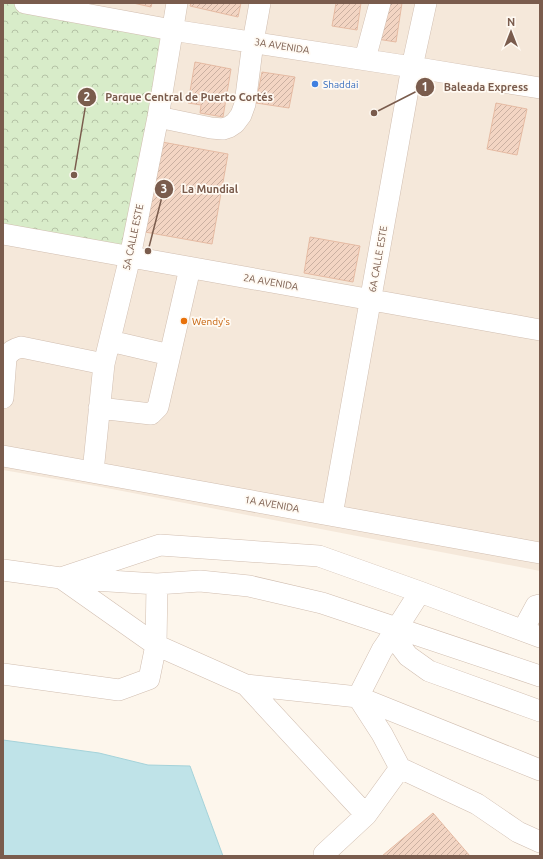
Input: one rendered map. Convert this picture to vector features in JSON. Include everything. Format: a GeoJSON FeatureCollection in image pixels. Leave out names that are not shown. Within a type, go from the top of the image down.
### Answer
{"type":"FeatureCollection","features":[{"type":"Feature","properties":{"kind":"street","name":"3A AVENIDA"},"geometry":{"type":"LineString","coordinates":[[25,3],[172,30],[365,59],[540,88]]}},
{"type":"Feature","properties":{"kind":"street","name":"5A CALLE ESTE"},"geometry":{"type":"LineString","coordinates":[[93,472],[104,364],[130,257],[158,117],[177,3]]}},
{"type":"Feature","properties":{"kind":"street"},"geometry":{"type":"LineString","coordinates":[[158,117],[223,129],[235,123],[241,115],[245,104],[260,3]]}},
{"type":"Feature","properties":{"kind":"street"},"geometry":{"type":"LineString","coordinates":[[365,59],[380,3]]}},
{"type":"Feature","properties":{"kind":"street","name":"6A CALLE ESTE"},"geometry":{"type":"LineString","coordinates":[[332,515],[412,67],[426,3]]}},
{"type":"Feature","properties":{"kind":"street","name":"2A AVENIDA"},"geometry":{"type":"LineString","coordinates":[[3,234],[540,330]]}},
{"type":"Feature","properties":{"kind":"street"},"geometry":{"type":"LineString","coordinates":[[99,408],[151,414],[158,407],[190,268]]}},
{"type":"Feature","properties":{"kind":"street"},"geometry":{"type":"LineString","coordinates":[[110,340],[170,355]]}},
{"type":"Feature","properties":{"kind":"street"},"geometry":{"type":"LineString","coordinates":[[3,398],[6,358],[8,353],[12,350],[21,347],[104,364]]}},
{"type":"Feature","properties":{"kind":"street","name":"1A AVENIDA"},"geometry":{"type":"LineString","coordinates":[[3,456],[540,553]]}},
{"type":"Feature","properties":{"kind":"street"},"geometry":{"type":"LineString","coordinates":[[61,578],[160,545],[319,556],[531,634],[536,606],[540,605]]}},
{"type":"Feature","properties":{"kind":"street"},"geometry":{"type":"LineString","coordinates":[[3,570],[61,578],[157,584],[200,581],[249,586],[322,603],[395,631],[540,676]]}},
{"type":"Feature","properties":{"kind":"street"},"geometry":{"type":"LineString","coordinates":[[61,578],[156,645],[246,685],[358,697],[540,770]]}},
{"type":"Feature","properties":{"kind":"street"},"geometry":{"type":"LineString","coordinates":[[3,674],[119,690],[149,679],[156,645],[157,584]]}},
{"type":"Feature","properties":{"kind":"street"},"geometry":{"type":"LineString","coordinates":[[358,697],[382,650],[420,592]]}},
{"type":"Feature","properties":{"kind":"street"},"geometry":{"type":"LineString","coordinates":[[395,631],[408,656],[429,671],[540,711]]}},
{"type":"Feature","properties":{"kind":"street"},"geometry":{"type":"LineString","coordinates":[[246,685],[366,815]]}},
{"type":"Feature","properties":{"kind":"street"},"geometry":{"type":"LineString","coordinates":[[358,697],[382,734],[400,768],[477,804],[518,832],[540,842]]}},
{"type":"Feature","properties":{"kind":"street"},"geometry":{"type":"LineString","coordinates":[[324,856],[324,854],[366,815],[400,768]]}},
{"type":"Feature","properties":{"kind":"shaded area"},"geometry":{"type":"Polygon","coordinates":[[[3,3],[540,3],[540,571],[96,486],[3,470],[3,3]]]}},
{"type":"Feature","properties":{"kind":"green space"},"geometry":{"type":"Polygon","coordinates":[[[3,3],[25,3],[172,30],[130,257],[3,234],[3,3]]]}},
{"type":"Feature","properties":{"kind":"water"},"geometry":{"type":"Polygon","coordinates":[[[3,740],[99,753],[148,765],[190,766],[223,856],[3,856],[3,740]]]}},
{"type":"Feature","properties":{"kind":"building"},"geometry":{"type":"Polygon","coordinates":[[[133,3],[152,3],[151,7],[133,3]]]}},
{"type":"Feature","properties":{"kind":"building"},"geometry":{"type":"Polygon","coordinates":[[[191,3],[241,3],[238,17],[190,6],[191,3]]]}},
{"type":"Feature","properties":{"kind":"building"},"geometry":{"type":"Polygon","coordinates":[[[336,3],[361,3],[357,30],[332,26],[336,3]]]}},
{"type":"Feature","properties":{"kind":"building"},"geometry":{"type":"Polygon","coordinates":[[[383,3],[402,3],[396,42],[377,39],[383,3]]]}},
{"type":"Feature","properties":{"kind":"building"},"geometry":{"type":"Polygon","coordinates":[[[195,62],[231,69],[223,117],[200,113],[201,105],[188,103],[195,62]]]}},
{"type":"Feature","properties":{"kind":"building"},"geometry":{"type":"Polygon","coordinates":[[[262,72],[295,77],[289,108],[256,103],[262,72]]]}},
{"type":"Feature","properties":{"kind":"building"},"geometry":{"type":"Polygon","coordinates":[[[496,103],[527,109],[517,155],[487,149],[496,103]]]}},
{"type":"Feature","properties":{"kind":"building"},"geometry":{"type":"Polygon","coordinates":[[[162,142],[228,154],[212,244],[145,232],[162,142]]]}},
{"type":"Feature","properties":{"kind":"building"},"geometry":{"type":"Polygon","coordinates":[[[310,237],[360,246],[353,282],[304,273],[310,237]]]}},
{"type":"Feature","properties":{"kind":"building"},"geometry":{"type":"Polygon","coordinates":[[[433,813],[470,856],[382,856],[433,813]]]}},
{"type":"Feature","properties":{"kind":"place","name":"Shaddai"},"geometry":{"type":"Point","coordinates":[315,84]}},
{"type":"Feature","properties":{"kind":"place","name":"Baleada Express"},"geometry":{"type":"Point","coordinates":[374,113]}},
{"type":"Feature","properties":{"kind":"place","name":"Parque Central de Puerto Cortés"},"geometry":{"type":"Point","coordinates":[74,175]}},
{"type":"Feature","properties":{"kind":"place","name":"La Mundial"},"geometry":{"type":"Point","coordinates":[148,251]}},
{"type":"Feature","properties":{"kind":"place","name":"Wendy's"},"geometry":{"type":"Point","coordinates":[184,321]}}]}
